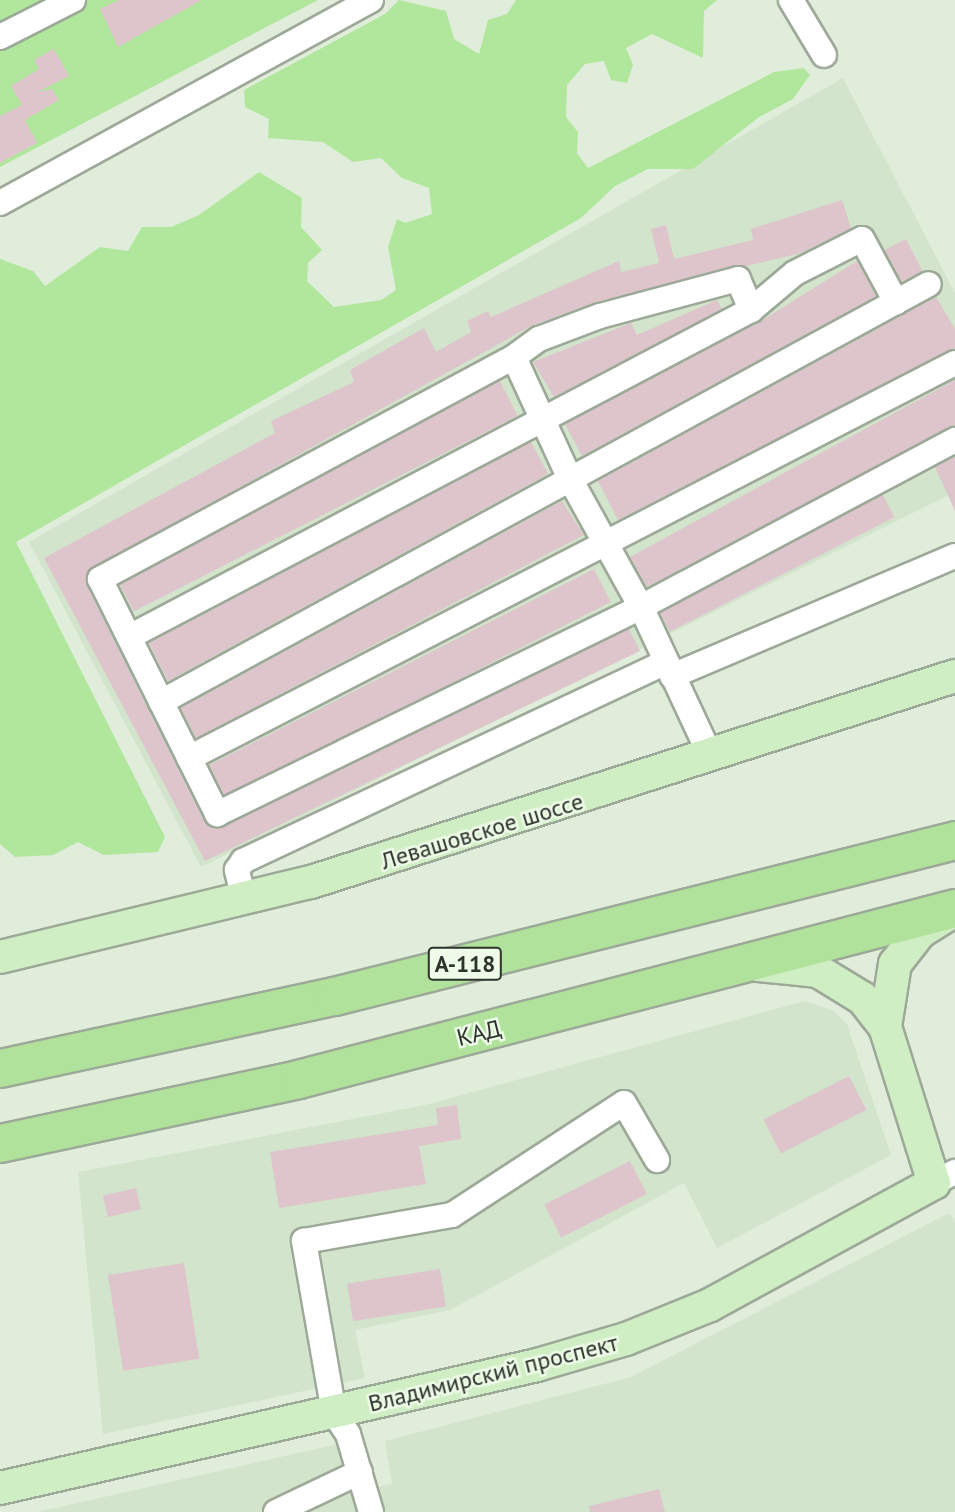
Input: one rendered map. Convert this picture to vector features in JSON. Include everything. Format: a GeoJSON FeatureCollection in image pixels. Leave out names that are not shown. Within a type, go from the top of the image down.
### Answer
{"type":"FeatureCollection","features":[{"type":"Feature","properties":{"kind":"highway","name":"А-118"},"geometry":{"type":"LineString","coordinates":[[0,1068],[321,999],[946,839]]}},
{"type":"Feature","properties":{"kind":"highway","name":"КАД"},"geometry":{"type":"LineString","coordinates":[[0,1143],[298,1079],[750,965],[955,909]]}},
{"type":"Feature","properties":{"kind":"main road","name":"Левашовское шоссе"},"geometry":{"type":"LineString","coordinates":[[0,957],[244,899],[501,826],[955,676]]}},
{"type":"Feature","properties":{"kind":"main road"},"geometry":{"type":"LineString","coordinates":[[885,1027],[900,956],[920,932],[955,909]]}},
{"type":"Feature","properties":{"kind":"main road"},"geometry":{"type":"LineString","coordinates":[[750,965],[818,971],[839,980],[885,1027],[945,1177]]}},
{"type":"Feature","properties":{"kind":"main road","name":"Владимирский проспект"},"geometry":{"type":"LineString","coordinates":[[0,1488],[334,1413],[626,1339],[710,1305],[945,1177]]}},
{"type":"Feature","properties":{"kind":"street"},"geometry":{"type":"LineString","coordinates":[[0,37],[73,0]]}},
{"type":"Feature","properties":{"kind":"street"},"geometry":{"type":"LineString","coordinates":[[0,203],[371,0]]}},
{"type":"Feature","properties":{"kind":"street"},"geometry":{"type":"LineString","coordinates":[[791,0],[824,55]]}},
{"type":"Feature","properties":{"kind":"street"},"geometry":{"type":"LineString","coordinates":[[129,638],[544,415],[751,310],[795,273],[862,239],[896,302]]}},
{"type":"Feature","properties":{"kind":"street"},"geometry":{"type":"LineString","coordinates":[[751,310],[737,279],[600,316],[540,339],[514,357],[100,579],[217,814],[640,607],[955,440]]}},
{"type":"Feature","properties":{"kind":"street"},"geometry":{"type":"LineString","coordinates":[[161,702],[929,284]]}},
{"type":"Feature","properties":{"kind":"street"},"geometry":{"type":"LineString","coordinates":[[514,357],[544,415],[570,479],[640,607],[711,757]]}},
{"type":"Feature","properties":{"kind":"street"},"geometry":{"type":"LineString","coordinates":[[189,758],[955,363]]}},
{"type":"Feature","properties":{"kind":"street"},"geometry":{"type":"LineString","coordinates":[[244,899],[237,870],[243,861],[669,669],[955,556]]}},
{"type":"Feature","properties":{"kind":"street"},"geometry":{"type":"LineString","coordinates":[[371,1512],[360,1472],[334,1413],[304,1241],[452,1215],[624,1103],[657,1160]]}},
{"type":"Feature","properties":{"kind":"street"},"geometry":{"type":"LineString","coordinates":[[275,1512],[360,1472]]}},
{"type":"Feature","properties":{"kind":"shaded area"},"geometry":{"type":"Polygon","coordinates":[[[843,78],[955,293],[955,492],[201,867],[29,542],[843,78]]]}},
{"type":"Feature","properties":{"kind":"shaded area"},"geometry":{"type":"Polygon","coordinates":[[[805,1001],[832,1010],[847,1024],[891,1155],[717,1248],[684,1183],[450,1310],[355,1330],[365,1378],[103,1434],[78,1172],[425,1105],[805,1001]]]}},
{"type":"Feature","properties":{"kind":"shaded area"},"geometry":{"type":"Polygon","coordinates":[[[949,1213],[955,1223],[955,1512],[38,1512],[338,1444],[352,1493],[392,1484],[385,1441],[631,1377],[949,1213]]]}},
{"type":"Feature","properties":{"kind":"green space"},"geometry":{"type":"Polygon","coordinates":[[[0,0],[318,0],[0,167],[0,0]]]}},
{"type":"Feature","properties":{"kind":"green space"},"geometry":{"type":"Polygon","coordinates":[[[399,0],[446,11],[454,39],[479,54],[488,20],[507,14],[516,0],[717,0],[704,11],[703,58],[652,34],[626,48],[633,65],[627,83],[611,80],[604,61],[585,64],[567,85],[566,117],[578,132],[577,153],[588,168],[774,72],[804,68],[810,75],[793,99],[759,117],[693,169],[648,169],[615,186],[581,218],[16,542],[165,837],[158,852],[104,855],[78,842],[53,855],[15,857],[0,844],[0,259],[33,271],[45,286],[100,247],[128,251],[142,227],[171,227],[199,215],[259,172],[302,198],[301,227],[322,250],[308,263],[307,281],[334,307],[381,300],[396,290],[388,247],[397,219],[405,223],[432,214],[429,188],[402,178],[381,158],[353,162],[323,142],[268,138],[269,119],[245,107],[244,90],[385,14],[399,0]]]}},
{"type":"Feature","properties":{"kind":"building"},"geometry":{"type":"Polygon","coordinates":[[[119,0],[202,0],[118,47],[100,9],[119,0]]]}},
{"type":"Feature","properties":{"kind":"building"},"geometry":{"type":"Polygon","coordinates":[[[54,49],[69,76],[38,92],[52,89],[59,100],[25,120],[37,143],[0,163],[0,116],[22,105],[11,86],[39,69],[34,60],[54,49]]]}},
{"type":"Feature","properties":{"kind":"building"},"geometry":{"type":"Polygon","coordinates":[[[842,200],[851,228],[801,253],[596,302],[533,325],[88,571],[87,586],[204,821],[215,829],[629,629],[640,651],[205,861],[44,558],[275,433],[271,421],[354,382],[350,370],[424,328],[436,352],[471,332],[467,321],[488,311],[491,317],[619,261],[621,272],[659,263],[651,229],[666,225],[674,259],[753,240],[751,229],[842,200]]]}},
{"type":"Feature","properties":{"kind":"building"},"geometry":{"type":"Polygon","coordinates":[[[906,239],[922,271],[901,282],[885,250],[906,239]]]}},
{"type":"Feature","properties":{"kind":"building"},"geometry":{"type":"Polygon","coordinates":[[[857,261],[876,296],[582,456],[565,424],[758,323],[857,261]]]}},
{"type":"Feature","properties":{"kind":"building"},"geometry":{"type":"Polygon","coordinates":[[[936,297],[955,329],[955,348],[618,520],[598,481],[936,297]]]}},
{"type":"Feature","properties":{"kind":"building"},"geometry":{"type":"Polygon","coordinates":[[[717,300],[722,309],[554,397],[533,362],[631,323],[637,335],[717,300]]]}},
{"type":"Feature","properties":{"kind":"building"},"geometry":{"type":"Polygon","coordinates":[[[955,380],[955,425],[647,587],[630,557],[955,380]]]}},
{"type":"Feature","properties":{"kind":"building"},"geometry":{"type":"Polygon","coordinates":[[[500,381],[518,416],[134,611],[116,577],[500,381]]]}},
{"type":"Feature","properties":{"kind":"building"},"geometry":{"type":"Polygon","coordinates":[[[531,442],[548,474],[168,681],[149,643],[531,442]]]}},
{"type":"Feature","properties":{"kind":"building"},"geometry":{"type":"Polygon","coordinates":[[[955,457],[955,511],[935,467],[955,457]]]}},
{"type":"Feature","properties":{"kind":"building"},"geometry":{"type":"Polygon","coordinates":[[[883,495],[894,517],[670,632],[658,609],[883,495]]]}},
{"type":"Feature","properties":{"kind":"building"},"geometry":{"type":"Polygon","coordinates":[[[562,501],[584,535],[196,738],[181,708],[562,501]]]}},
{"type":"Feature","properties":{"kind":"building"},"geometry":{"type":"Polygon","coordinates":[[[594,569],[611,602],[226,798],[209,765],[594,569]]]}},
{"type":"Feature","properties":{"kind":"building"},"geometry":{"type":"Polygon","coordinates":[[[849,1076],[866,1110],[781,1153],[763,1120],[849,1076]]]}},
{"type":"Feature","properties":{"kind":"building"},"geometry":{"type":"Polygon","coordinates":[[[457,1105],[461,1139],[419,1146],[426,1184],[279,1208],[270,1152],[438,1125],[436,1108],[457,1105]]]}},
{"type":"Feature","properties":{"kind":"building"},"geometry":{"type":"Polygon","coordinates":[[[630,1161],[647,1194],[561,1238],[544,1205],[630,1161]]]}},
{"type":"Feature","properties":{"kind":"building"},"geometry":{"type":"Polygon","coordinates":[[[136,1188],[141,1209],[108,1217],[103,1196],[136,1188]]]}},
{"type":"Feature","properties":{"kind":"building"},"geometry":{"type":"Polygon","coordinates":[[[184,1263],[199,1359],[123,1371],[108,1275],[184,1263]]]}},
{"type":"Feature","properties":{"kind":"building"},"geometry":{"type":"Polygon","coordinates":[[[440,1269],[446,1307],[353,1321],[347,1284],[440,1269]]]}},
{"type":"Feature","properties":{"kind":"building"},"geometry":{"type":"Polygon","coordinates":[[[659,1489],[665,1512],[590,1512],[589,1506],[659,1489]]]}}]}
